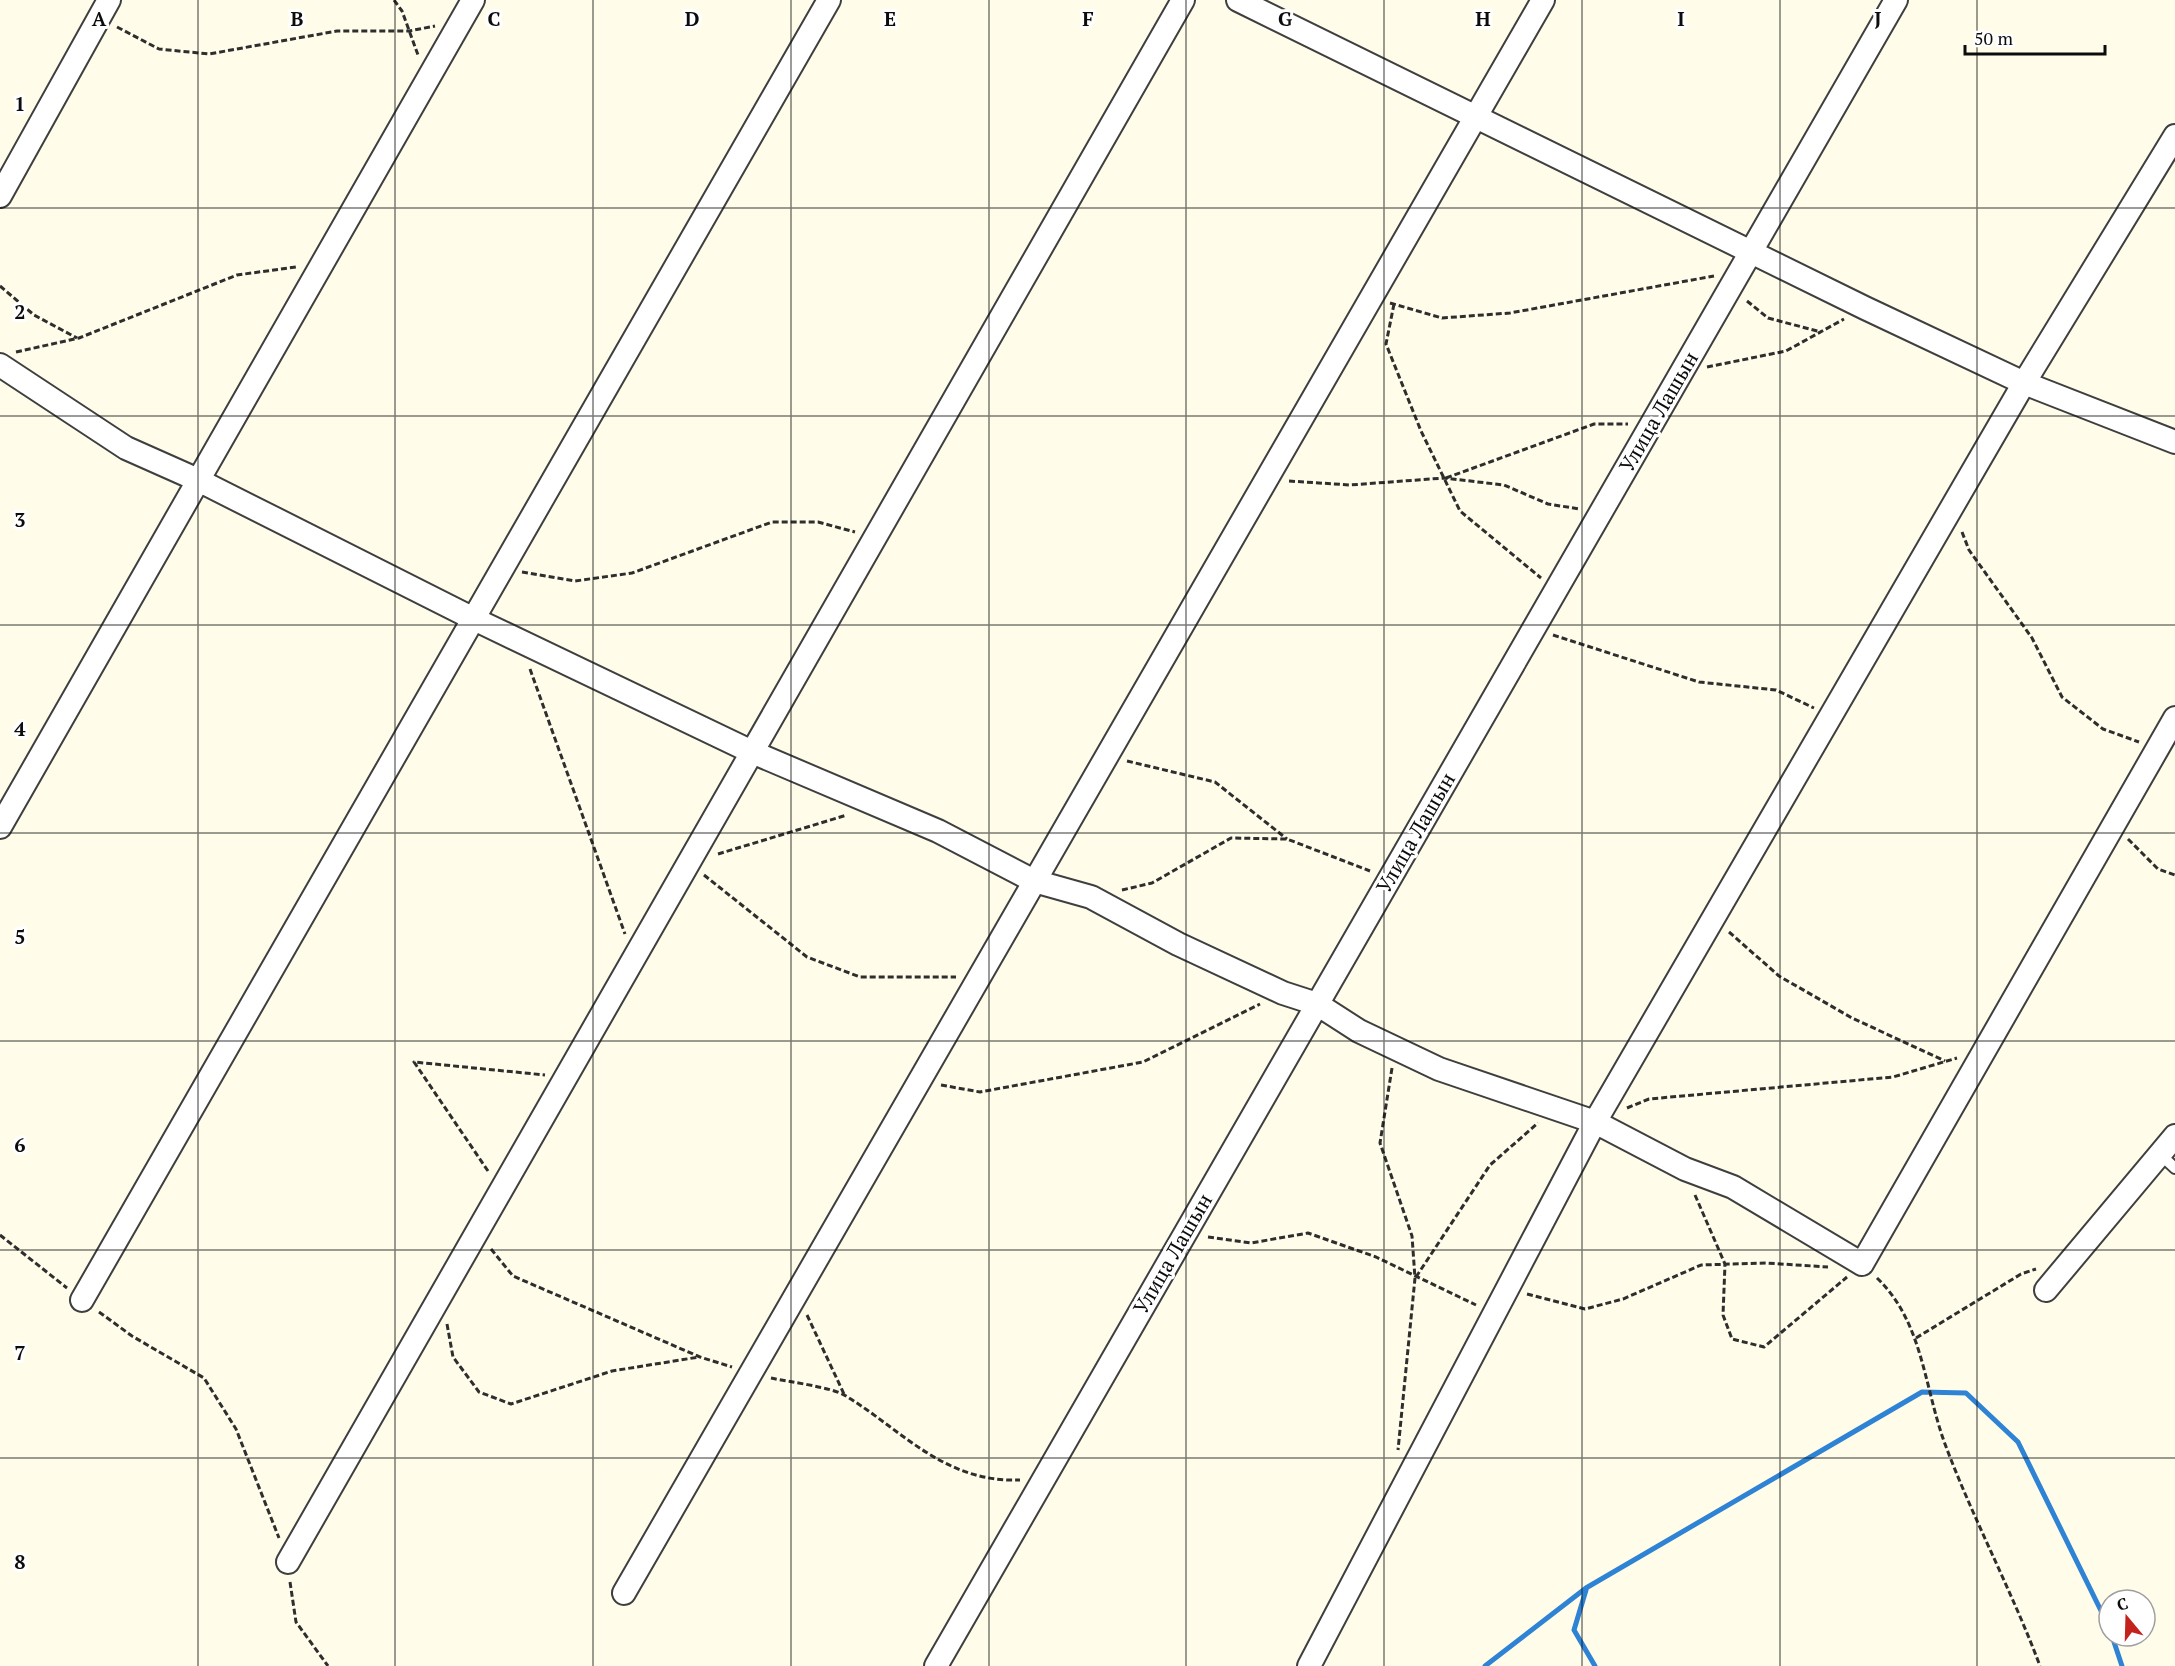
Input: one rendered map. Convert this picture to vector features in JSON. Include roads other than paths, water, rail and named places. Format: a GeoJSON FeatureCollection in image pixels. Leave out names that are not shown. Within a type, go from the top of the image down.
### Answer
{"type":"FeatureCollection","features":[{"type":"Feature","properties":{"kind":"street"},"geometry":{"type":"LineString","coordinates":[[0,827],[473,0]]}},
{"type":"Feature","properties":{"kind":"street"},"geometry":{"type":"LineString","coordinates":[[82,1300],[829,0]]}},
{"type":"Feature","properties":{"kind":"street"},"geometry":{"type":"LineString","coordinates":[[288,1562],[1183,0]]}},
{"type":"Feature","properties":{"kind":"street"},"geometry":{"type":"LineString","coordinates":[[1238,0],[1475,117],[1745,262],[1865,308],[2024,383],[2175,442]]}},
{"type":"Feature","properties":{"kind":"street"},"geometry":{"type":"LineString","coordinates":[[624,1593],[1543,0]]}},
{"type":"Feature","properties":{"kind":"street","name":"Улица Лашын"},"geometry":{"type":"LineString","coordinates":[[936,1666],[1896,0]]}},
{"type":"Feature","properties":{"kind":"street"},"geometry":{"type":"LineString","coordinates":[[0,196],[104,9]]}},
{"type":"Feature","properties":{"kind":"street"},"geometry":{"type":"LineString","coordinates":[[1309,1666],[1595,1122],[2024,383],[2175,136]]}},
{"type":"Feature","properties":{"kind":"street"},"geometry":{"type":"LineString","coordinates":[[6,359],[126,448],[198,480],[474,619],[752,753],[938,831],[1034,881],[1091,897],[1178,944],[1283,993],[1317,1004],[1359,1031],[1440,1069],[1553,1110],[1595,1122],[1685,1169],[1732,1187],[1862,1264],[2175,718]]}},
{"type":"Feature","properties":{"kind":"street"},"geometry":{"type":"LineString","coordinates":[[2044,1279],[2167,1160],[2175,1136]]}},
{"type":"Feature","properties":{"kind":"waterway"},"geometry":{"type":"LineString","coordinates":[[1485,1666],[1586,1588],[1922,1392],[1966,1393],[2018,1442],[2097,1603]]}},
{"type":"Feature","properties":{"kind":"waterway"},"geometry":{"type":"LineString","coordinates":[[1586,1590],[1574,1630],[1595,1666]]}},
{"type":"Feature","properties":{"kind":"waterway"},"geometry":{"type":"LineString","coordinates":[[2116,1648],[2122,1666]]}}]}
